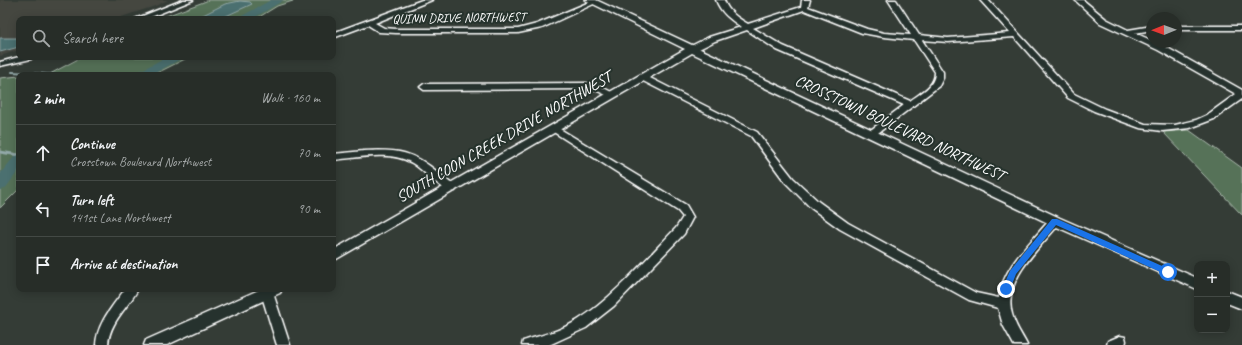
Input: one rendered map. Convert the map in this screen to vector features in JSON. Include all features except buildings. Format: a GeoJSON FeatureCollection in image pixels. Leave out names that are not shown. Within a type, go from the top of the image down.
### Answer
{"type":"FeatureCollection","features":[{"type":"Feature","properties":{"kind":"street"},"geometry":{"type":"LineString","coordinates":[[147,16],[189,0]]}},
{"type":"Feature","properties":{"kind":"street"},"geometry":{"type":"LineString","coordinates":[[336,35],[428,0]]}},
{"type":"Feature","properties":{"kind":"street"},"geometry":{"type":"LineString","coordinates":[[720,0],[722,6],[730,16],[780,48],[910,104]]}},
{"type":"Feature","properties":{"kind":"street"},"geometry":{"type":"LineString","coordinates":[[871,134],[935,86],[939,78],[939,72],[892,0]]}},
{"type":"Feature","properties":{"kind":"street"},"geometry":{"type":"LineString","coordinates":[[984,0],[1071,96],[1084,104],[1136,124],[1158,128],[1194,124],[1218,115],[1242,94],[1161,48],[1103,21],[1079,0]]}},
{"type":"Feature","properties":{"kind":"street","name":"QUINN DRIVE NORTHWEST"},"geometry":{"type":"LineString","coordinates":[[368,22],[382,30],[396,31],[518,31],[540,26],[592,1]]}},
{"type":"Feature","properties":{"kind":"street","name":"CROSSTOWN BOULEVARD NORTHWEST"},"geometry":{"type":"LineString","coordinates":[[592,1],[1055,221],[1194,283]]}},
{"type":"Feature","properties":{"kind":"street"},"geometry":{"type":"LineString","coordinates":[[692,49],[712,38],[746,27],[805,4],[865,31],[884,35],[948,40],[1015,35]]}},
{"type":"Feature","properties":{"kind":"street"},"geometry":{"type":"LineString","coordinates":[[1182,28],[1242,28]]}},
{"type":"Feature","properties":{"kind":"street"},"geometry":{"type":"LineString","coordinates":[[1128,32],[1146,29]]}},
{"type":"Feature","properties":{"kind":"street","name":"SOUTH COON CREEK DRIVE NORTHWEST"},"geometry":{"type":"LineString","coordinates":[[336,254],[692,49]]}},
{"type":"Feature","properties":{"kind":"street"},"geometry":{"type":"LineString","coordinates":[[0,64],[16,60]]}},
{"type":"Feature","properties":{"kind":"street"},"geometry":{"type":"LineString","coordinates":[[644,78],[754,134],[789,180],[815,205],[844,226],[973,297],[1004,304]]}},
{"type":"Feature","properties":{"kind":"street"},"geometry":{"type":"LineString","coordinates":[[424,87],[585,86],[595,87],[613,95]]}},
{"type":"Feature","properties":{"kind":"street"},"geometry":{"type":"LineString","coordinates":[[528,345],[548,340],[582,324],[610,303],[680,231],[688,217],[682,208],[555,129]]}},
{"type":"Feature","properties":{"kind":"street"},"geometry":{"type":"LineString","coordinates":[[336,157],[384,154],[402,155],[415,160],[451,189]]}},
{"type":"Feature","properties":{"kind":"street"},"geometry":{"type":"LineString","coordinates":[[1021,345],[1009,323],[1004,304],[1006,289],[1012,273],[1055,221]]}},
{"type":"Feature","properties":{"kind":"street"},"geometry":{"type":"LineString","coordinates":[[102,345],[101,340],[105,329],[130,292]]}},
{"type":"Feature","properties":{"kind":"street"},"geometry":{"type":"LineString","coordinates":[[152,345],[269,292]]}},
{"type":"Feature","properties":{"kind":"street"},"geometry":{"type":"LineString","coordinates":[[271,292],[282,342],[284,345]]}},
{"type":"Feature","properties":{"kind":"street"},"geometry":{"type":"LineString","coordinates":[[1230,298],[1242,303]]}},
{"type":"Feature","properties":{"kind":"shaded area"},"geometry":{"type":"Polygon","coordinates":[[[0,0],[168,0],[124,16],[16,16],[16,51],[0,56],[0,0]]]}},
{"type":"Feature","properties":{"kind":"green space"},"geometry":{"type":"Polygon","coordinates":[[[209,0],[296,0],[277,6],[261,16],[166,16],[209,0]]]}},
{"type":"Feature","properties":{"kind":"green space"},"geometry":{"type":"Polygon","coordinates":[[[76,60],[183,60],[159,72],[54,72],[76,60]]]}},
{"type":"Feature","properties":{"kind":"green space"},"geometry":{"type":"Polygon","coordinates":[[[16,76],[16,192],[0,208],[0,78],[16,76]]]}},
{"type":"Feature","properties":{"kind":"green space"},"geometry":{"type":"Polygon","coordinates":[[[1189,130],[1242,168],[1242,215],[1163,132],[1189,130]]]}},
{"type":"Feature","properties":{"kind":"water"},"geometry":{"type":"Polygon","coordinates":[[[240,1],[250,2],[252,4],[226,16],[201,16],[225,4],[240,1]]]}},
{"type":"Feature","properties":{"kind":"water"},"geometry":{"type":"Polygon","coordinates":[[[0,38],[16,38],[16,48],[0,52],[0,38]]]}},
{"type":"Feature","properties":{"kind":"waterway"},"geometry":{"type":"LineString","coordinates":[[250,16],[279,0]]}},
{"type":"Feature","properties":{"kind":"waterway"},"geometry":{"type":"LineString","coordinates":[[148,72],[170,60]]}},
{"type":"Feature","properties":{"kind":"waterway"},"geometry":{"type":"LineString","coordinates":[[12,72],[16,72]]}},
{"type":"Feature","properties":{"kind":"waterway"},"geometry":{"type":"LineString","coordinates":[[0,152],[16,155]]}},
{"type":"Feature","properties":{"kind":"waterway"},"geometry":{"type":"LineString","coordinates":[[0,185],[16,164]]}},
{"type":"Feature","properties":{"kind":"route"},"geometry":{"type":"LineString","coordinates":[[1006,289],[1012,273],[1041,240],[1055,221],[1168,272]]}}]}
